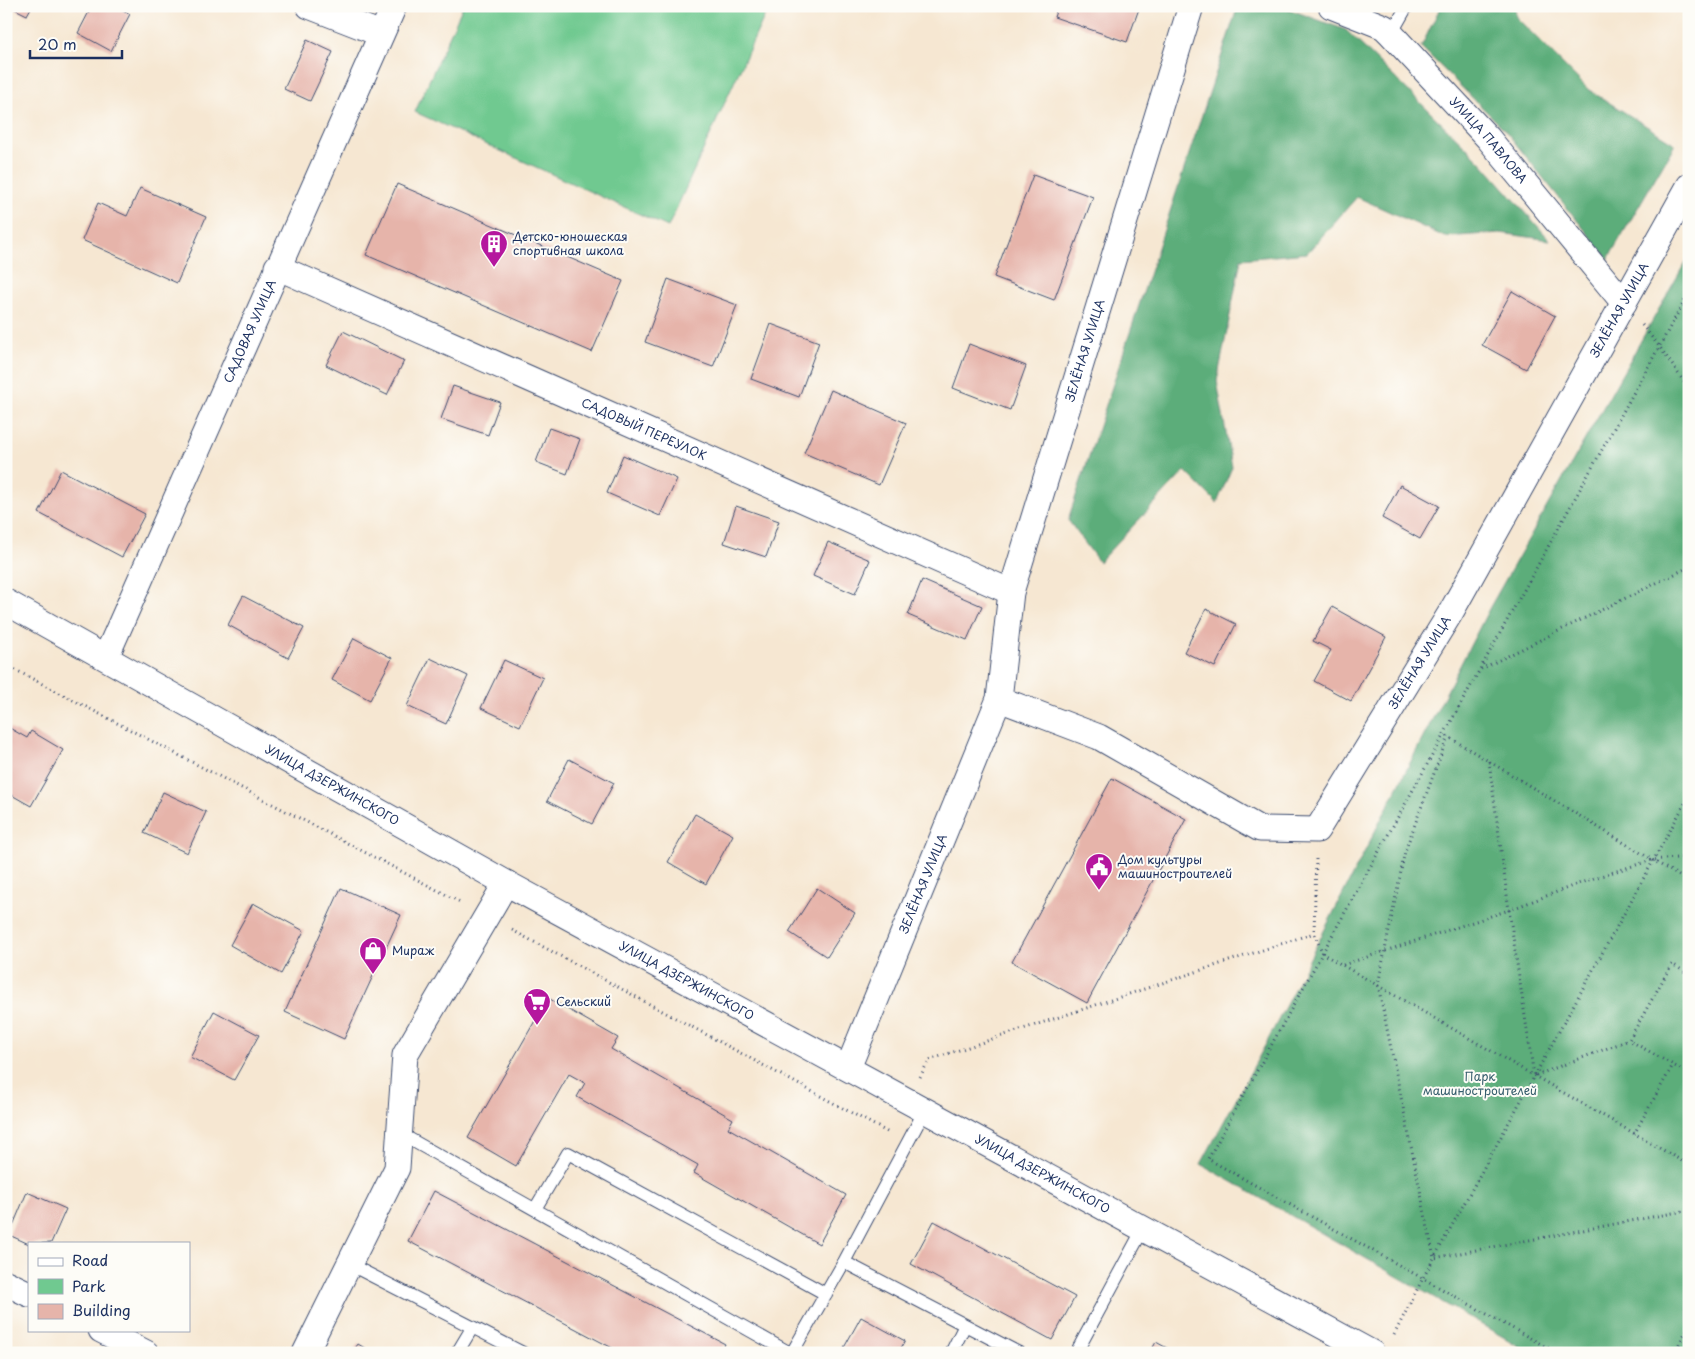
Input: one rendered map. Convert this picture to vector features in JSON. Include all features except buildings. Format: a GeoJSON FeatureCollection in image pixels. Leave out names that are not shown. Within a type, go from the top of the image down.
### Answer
{"type":"FeatureCollection","features":[{"type":"Feature","properties":{"kind":"street"},"geometry":{"type":"LineString","coordinates":[[309,6],[381,34]]}},
{"type":"Feature","properties":{"kind":"street","name":"САДОВАЯ УЛИЦА"},"geometry":{"type":"LineString","coordinates":[[106,657],[394,6]]}},
{"type":"Feature","properties":{"kind":"street","name":"ЗЕЛЁНАЯ УЛИЦА"},"geometry":{"type":"LineString","coordinates":[[848,1068],[999,700],[1011,592],[1191,6]]}},
{"type":"Feature","properties":{"kind":"street","name":"УЛИЦА ПАВЛОВА"},"geometry":{"type":"LineString","coordinates":[[1331,6],[1384,27],[1391,34],[1488,138],[1624,303]]}},
{"type":"Feature","properties":{"kind":"street","name":"ЗЕЛЁНАЯ УЛИЦА"},"geometry":{"type":"LineString","coordinates":[[1317,830],[1451,612],[1689,186]]}},
{"type":"Feature","properties":{"kind":"street","name":"САДОВЫЙ ПЕРЕУЛОК"},"geometry":{"type":"LineString","coordinates":[[277,267],[1011,592]]}},
{"type":"Feature","properties":{"kind":"street","name":"УЛИЦА ДЗЕРЖИНСКОГО"},"geometry":{"type":"LineString","coordinates":[[6,602],[506,883],[1372,1353]]}},
{"type":"Feature","properties":{"kind":"street"},"geometry":{"type":"LineString","coordinates":[[999,700],[1099,737],[1260,830],[1317,830]]}},
{"type":"Feature","properties":{"kind":"street"},"geometry":{"type":"LineString","coordinates":[[305,1353],[396,1168],[405,1055],[506,883]]}},
{"type":"Feature","properties":{"kind":"street"},"geometry":{"type":"LineString","coordinates":[[6,1283],[28,1294]]}},
{"type":"Feature","properties":{"kind":"street"},"geometry":{"type":"LineString","coordinates":[[105,1332],[146,1353]]}},
{"type":"Feature","properties":{"kind":"lane"},"geometry":{"type":"LineString","coordinates":[[1391,34],[1407,6]]}},
{"type":"Feature","properties":{"kind":"lane"},"geometry":{"type":"LineString","coordinates":[[399,1133],[791,1353],[844,1262],[908,1143],[916,1105]]}},
{"type":"Feature","properties":{"kind":"lane"},"geometry":{"type":"LineString","coordinates":[[535,1209],[568,1153],[826,1294]]}},
{"type":"Feature","properties":{"kind":"lane"},"geometry":{"type":"LineString","coordinates":[[1076,1353],[1143,1229]]}},
{"type":"Feature","properties":{"kind":"lane"},"geometry":{"type":"LineString","coordinates":[[844,1262],[1019,1353]]}},
{"type":"Feature","properties":{"kind":"lane"},"geometry":{"type":"LineString","coordinates":[[349,1264],[523,1353]]}},
{"type":"Feature","properties":{"kind":"lane"},"geometry":{"type":"LineString","coordinates":[[951,1353],[965,1325]]}},
{"type":"Feature","properties":{"kind":"lane"},"geometry":{"type":"LineString","coordinates":[[457,1353],[472,1328]]}},
{"type":"Feature","properties":{"kind":"path"},"geometry":{"type":"LineString","coordinates":[[1558,1353],[1208,1159],[1446,735],[1480,669],[1689,293]]}},
{"type":"Feature","properties":{"kind":"path"},"geometry":{"type":"LineString","coordinates":[[1624,303],[1660,346],[1689,389]]}},
{"type":"Feature","properties":{"kind":"path"},"geometry":{"type":"LineString","coordinates":[[1480,669],[1689,567]]}},
{"type":"Feature","properties":{"kind":"path"},"geometry":{"type":"LineString","coordinates":[[6,665],[487,916],[908,1143]]}},
{"type":"Feature","properties":{"kind":"path"},"geometry":{"type":"LineString","coordinates":[[1446,735],[1689,882]]}},
{"type":"Feature","properties":{"kind":"path"},"geometry":{"type":"LineString","coordinates":[[1434,1258],[1378,985],[1405,851],[1446,735]]}},
{"type":"Feature","properties":{"kind":"path"},"geometry":{"type":"LineString","coordinates":[[1488,761],[1534,1076]]}},
{"type":"Feature","properties":{"kind":"path"},"geometry":{"type":"LineString","coordinates":[[1393,1336],[1652,860],[1689,796]]}},
{"type":"Feature","properties":{"kind":"path"},"geometry":{"type":"LineString","coordinates":[[1317,830],[1314,933],[1323,954],[1689,1165]]}},
{"type":"Feature","properties":{"kind":"path"},"geometry":{"type":"LineString","coordinates":[[1343,965],[1509,910],[1594,878],[1652,860],[1689,857]]}},
{"type":"Feature","properties":{"kind":"path"},"geometry":{"type":"LineString","coordinates":[[890,1133],[916,1105],[929,1060],[1314,933]]}},
{"type":"Feature","properties":{"kind":"path"},"geometry":{"type":"LineString","coordinates":[[1534,1076],[1629,1040],[1672,964],[1689,974]]}},
{"type":"Feature","properties":{"kind":"path"},"geometry":{"type":"LineString","coordinates":[[1629,1040],[1689,1074]]}},
{"type":"Feature","properties":{"kind":"path"},"geometry":{"type":"LineString","coordinates":[[1634,1134],[1673,1065]]}},
{"type":"Feature","properties":{"kind":"path"},"geometry":{"type":"LineString","coordinates":[[1434,1258],[1689,1210]]}},
{"type":"Feature","properties":{"kind":"path"},"geometry":{"type":"LineString","coordinates":[[1674,1353],[1689,1326]]}},
{"type":"Feature","properties":{"kind":"green space"},"geometry":{"type":"Polygon","coordinates":[[[463,6],[769,6],[668,227],[415,112],[463,6]]]}},
{"type":"Feature","properties":{"kind":"green space"},"geometry":{"type":"Polygon","coordinates":[[[1238,6],[1280,6],[1346,30],[1480,161],[1550,240],[1500,233],[1445,237],[1357,197],[1307,253],[1241,259],[1217,381],[1232,467],[1217,503],[1185,471],[1099,562],[1068,520],[1238,6]]]}},
{"type":"Feature","properties":{"kind":"green space"},"geometry":{"type":"Polygon","coordinates":[[[1441,6],[1515,6],[1516,17],[1589,90],[1675,144],[1608,259],[1504,129],[1421,47],[1441,6]]]}},
{"type":"Feature","properties":{"kind":"green space","name":"Парк машиностроителей"},"geometry":{"type":"Polygon","coordinates":[[[1689,256],[1689,1344],[1684,1353],[1531,1353],[1201,1164],[1268,1040],[1490,607],[1689,256]]]}},
{"type":"Feature","properties":{"kind":"place","name":"Детско-юношеская спортивная школа"},"geometry":{"type":"Point","coordinates":[494,268]}},
{"type":"Feature","properties":{"kind":"place","name":"Дом культуры машиностроителей"},"geometry":{"type":"Point","coordinates":[1099,891]}},
{"type":"Feature","properties":{"kind":"place","name":"Мираж"},"geometry":{"type":"Point","coordinates":[373,975]}},
{"type":"Feature","properties":{"kind":"place","name":"Сельский"},"geometry":{"type":"Point","coordinates":[537,1026]}}]}
